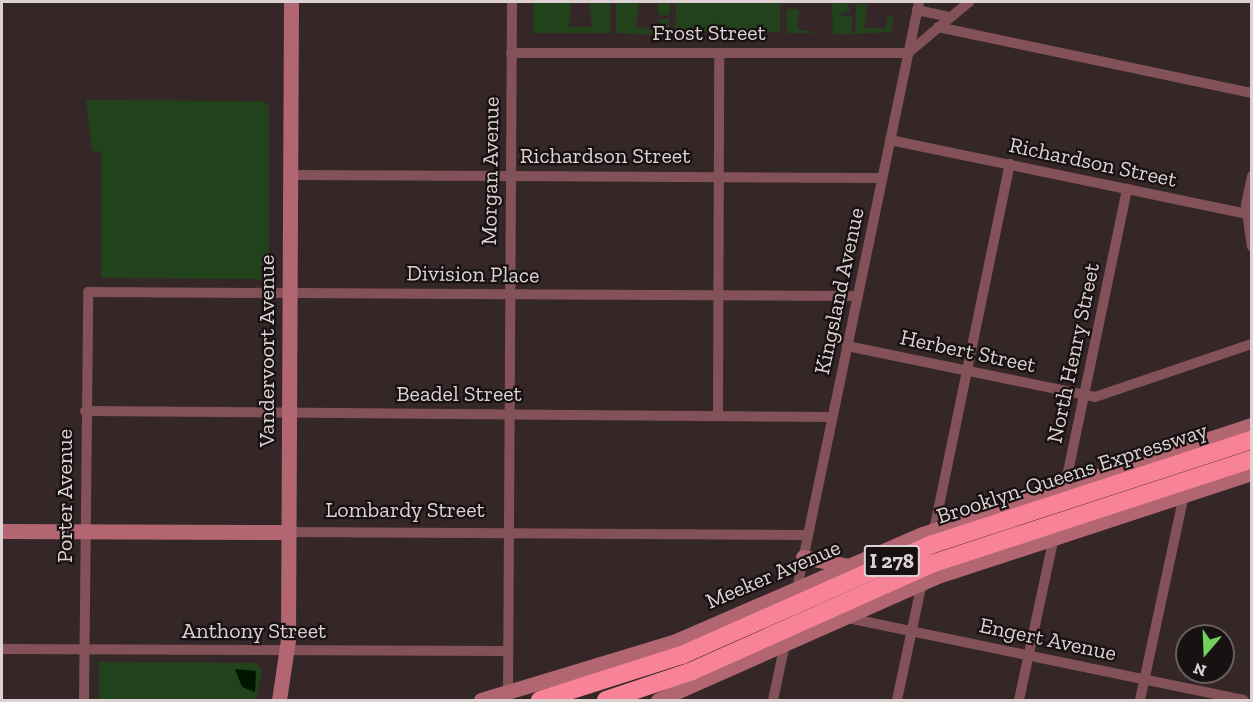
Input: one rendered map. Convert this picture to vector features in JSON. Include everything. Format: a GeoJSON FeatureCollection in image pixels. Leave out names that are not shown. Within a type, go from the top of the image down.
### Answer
{"type":"FeatureCollection","features":[{"type":"Feature","properties":{"kind":"highway","name":"Brooklyn-Queens Expressway"},"geometry":{"type":"LineString","coordinates":[[540,700],[682,655],[941,541],[1251,440]]}},
{"type":"Feature","properties":{"kind":"highway","name":"Brooklyn-Queens Expressway"},"geometry":{"type":"LineString","coordinates":[[606,700],[692,671],[940,561],[1251,459]]}},
{"type":"Feature","properties":{"kind":"main road","name":"Vandervoort Avenue"},"geometry":{"type":"LineString","coordinates":[[279,700],[286,651],[291,293],[291,2]]}},
{"type":"Feature","properties":{"kind":"main road","name":"Meeker Avenue"},"geometry":{"type":"LineString","coordinates":[[481,700],[508,696],[676,641],[934,530],[1251,425]]}},
{"type":"Feature","properties":{"kind":"main road"},"geometry":{"type":"LineString","coordinates":[[658,700],[922,582],[1251,473]]}},
{"type":"Feature","properties":{"kind":"main road","name":"Lombardy Street"},"geometry":{"type":"LineString","coordinates":[[2,531],[288,532]]}},
{"type":"Feature","properties":{"kind":"main road"},"geometry":{"type":"LineString","coordinates":[[803,557],[849,566]]}},
{"type":"Feature","properties":{"kind":"street","name":"Morgan Avenue"},"geometry":{"type":"LineString","coordinates":[[508,696],[506,651],[508,175],[512,2]]}},
{"type":"Feature","properties":{"kind":"street"},"geometry":{"type":"LineString","coordinates":[[908,53],[969,2]]}},
{"type":"Feature","properties":{"kind":"street"},"geometry":{"type":"LineString","coordinates":[[918,6],[950,17]]}},
{"type":"Feature","properties":{"kind":"street","name":"Kingsland Avenue"},"geometry":{"type":"LineString","coordinates":[[773,700],[784,645],[780,621],[796,588],[808,535],[918,6]]}},
{"type":"Feature","properties":{"kind":"street"},"geometry":{"type":"LineString","coordinates":[[938,27],[1251,93]]}},
{"type":"Feature","properties":{"kind":"street","name":"Frost Street"},"geometry":{"type":"LineString","coordinates":[[511,53],[908,53]]}},
{"type":"Feature","properties":{"kind":"street"},"geometry":{"type":"LineString","coordinates":[[718,414],[719,53]]}},
{"type":"Feature","properties":{"kind":"street","name":"Richardson Street"},"geometry":{"type":"LineString","coordinates":[[890,140],[1249,215]]}},
{"type":"Feature","properties":{"kind":"street"},"geometry":{"type":"LineString","coordinates":[[934,530],[1010,164]]}},
{"type":"Feature","properties":{"kind":"street","name":"Richardson Street"},"geometry":{"type":"LineString","coordinates":[[291,175],[882,178]]}},
{"type":"Feature","properties":{"kind":"street"},"geometry":{"type":"LineString","coordinates":[[1251,176],[1249,215],[1251,248]]}},
{"type":"Feature","properties":{"kind":"street","name":"North Henry Street"},"geometry":{"type":"LineString","coordinates":[[1019,700],[1127,189]]}},
{"type":"Feature","properties":{"kind":"street","name":"Division Place"},"geometry":{"type":"LineString","coordinates":[[88,292],[858,297]]}},
{"type":"Feature","properties":{"kind":"street","name":"Porter Avenue"},"geometry":{"type":"LineString","coordinates":[[84,700],[85,411],[88,292]]}},
{"type":"Feature","properties":{"kind":"street","name":"Herbert Street"},"geometry":{"type":"LineString","coordinates":[[847,346],[1095,397],[1251,344]]}},
{"type":"Feature","properties":{"kind":"street","name":"Beadel Street"},"geometry":{"type":"LineString","coordinates":[[85,411],[718,414],[832,417]]}},
{"type":"Feature","properties":{"kind":"street"},"geometry":{"type":"LineString","coordinates":[[1140,700],[1184,495]]}},
{"type":"Feature","properties":{"kind":"street","name":"Lombardy Street"},"geometry":{"type":"LineString","coordinates":[[288,532],[808,535]]}},
{"type":"Feature","properties":{"kind":"street"},"geometry":{"type":"LineString","coordinates":[[897,700],[922,582]]}},
{"type":"Feature","properties":{"kind":"street","name":"Engert Avenue"},"geometry":{"type":"LineString","coordinates":[[843,617],[1244,700]]}},
{"type":"Feature","properties":{"kind":"street","name":"Anthony Street"},"geometry":{"type":"LineString","coordinates":[[2,649],[506,651]]}},
{"type":"Feature","properties":{"kind":"green space"},"geometry":{"type":"Polygon","coordinates":[[[533,2],[571,2],[569,27],[592,27],[589,2],[610,2],[610,33],[533,33],[533,2]]]}},
{"type":"Feature","properties":{"kind":"green space"},"geometry":{"type":"Polygon","coordinates":[[[616,2],[639,2],[636,28],[659,29],[660,19],[669,19],[669,35],[616,33],[616,2]]]}},
{"type":"Feature","properties":{"kind":"green space"},"geometry":{"type":"Polygon","coordinates":[[[664,2],[669,4],[671,9],[669,14],[664,16],[659,14],[657,9],[659,4],[664,2]]]}},
{"type":"Feature","properties":{"kind":"green space"},"geometry":{"type":"Polygon","coordinates":[[[676,2],[780,2],[780,32],[675,32],[676,2]]]}},
{"type":"Feature","properties":{"kind":"green space"},"geometry":{"type":"Polygon","coordinates":[[[846,2],[851,11],[837,15],[852,16],[852,34],[833,34],[832,3],[846,2]]]}},
{"type":"Feature","properties":{"kind":"green space"},"geometry":{"type":"Polygon","coordinates":[[[856,4],[867,4],[865,28],[886,28],[887,17],[894,17],[891,32],[855,34],[856,4]]]}},
{"type":"Feature","properties":{"kind":"green space"},"geometry":{"type":"Polygon","coordinates":[[[787,9],[799,9],[797,29],[816,33],[787,33],[787,9]]]}},
{"type":"Feature","properties":{"kind":"green space"},"geometry":{"type":"Polygon","coordinates":[[[86,100],[263,101],[269,106],[269,279],[101,278],[101,152],[92,151],[86,100]]]}},
{"type":"Feature","properties":{"kind":"green space"},"geometry":{"type":"Polygon","coordinates":[[[99,662],[256,663],[262,670],[256,700],[99,700],[99,662]]]}},
{"type":"Feature","properties":{"kind":"shaded area"},"geometry":{"type":"Polygon","coordinates":[[[235,669],[256,671],[255,692],[242,687],[235,669]]]}}]}
